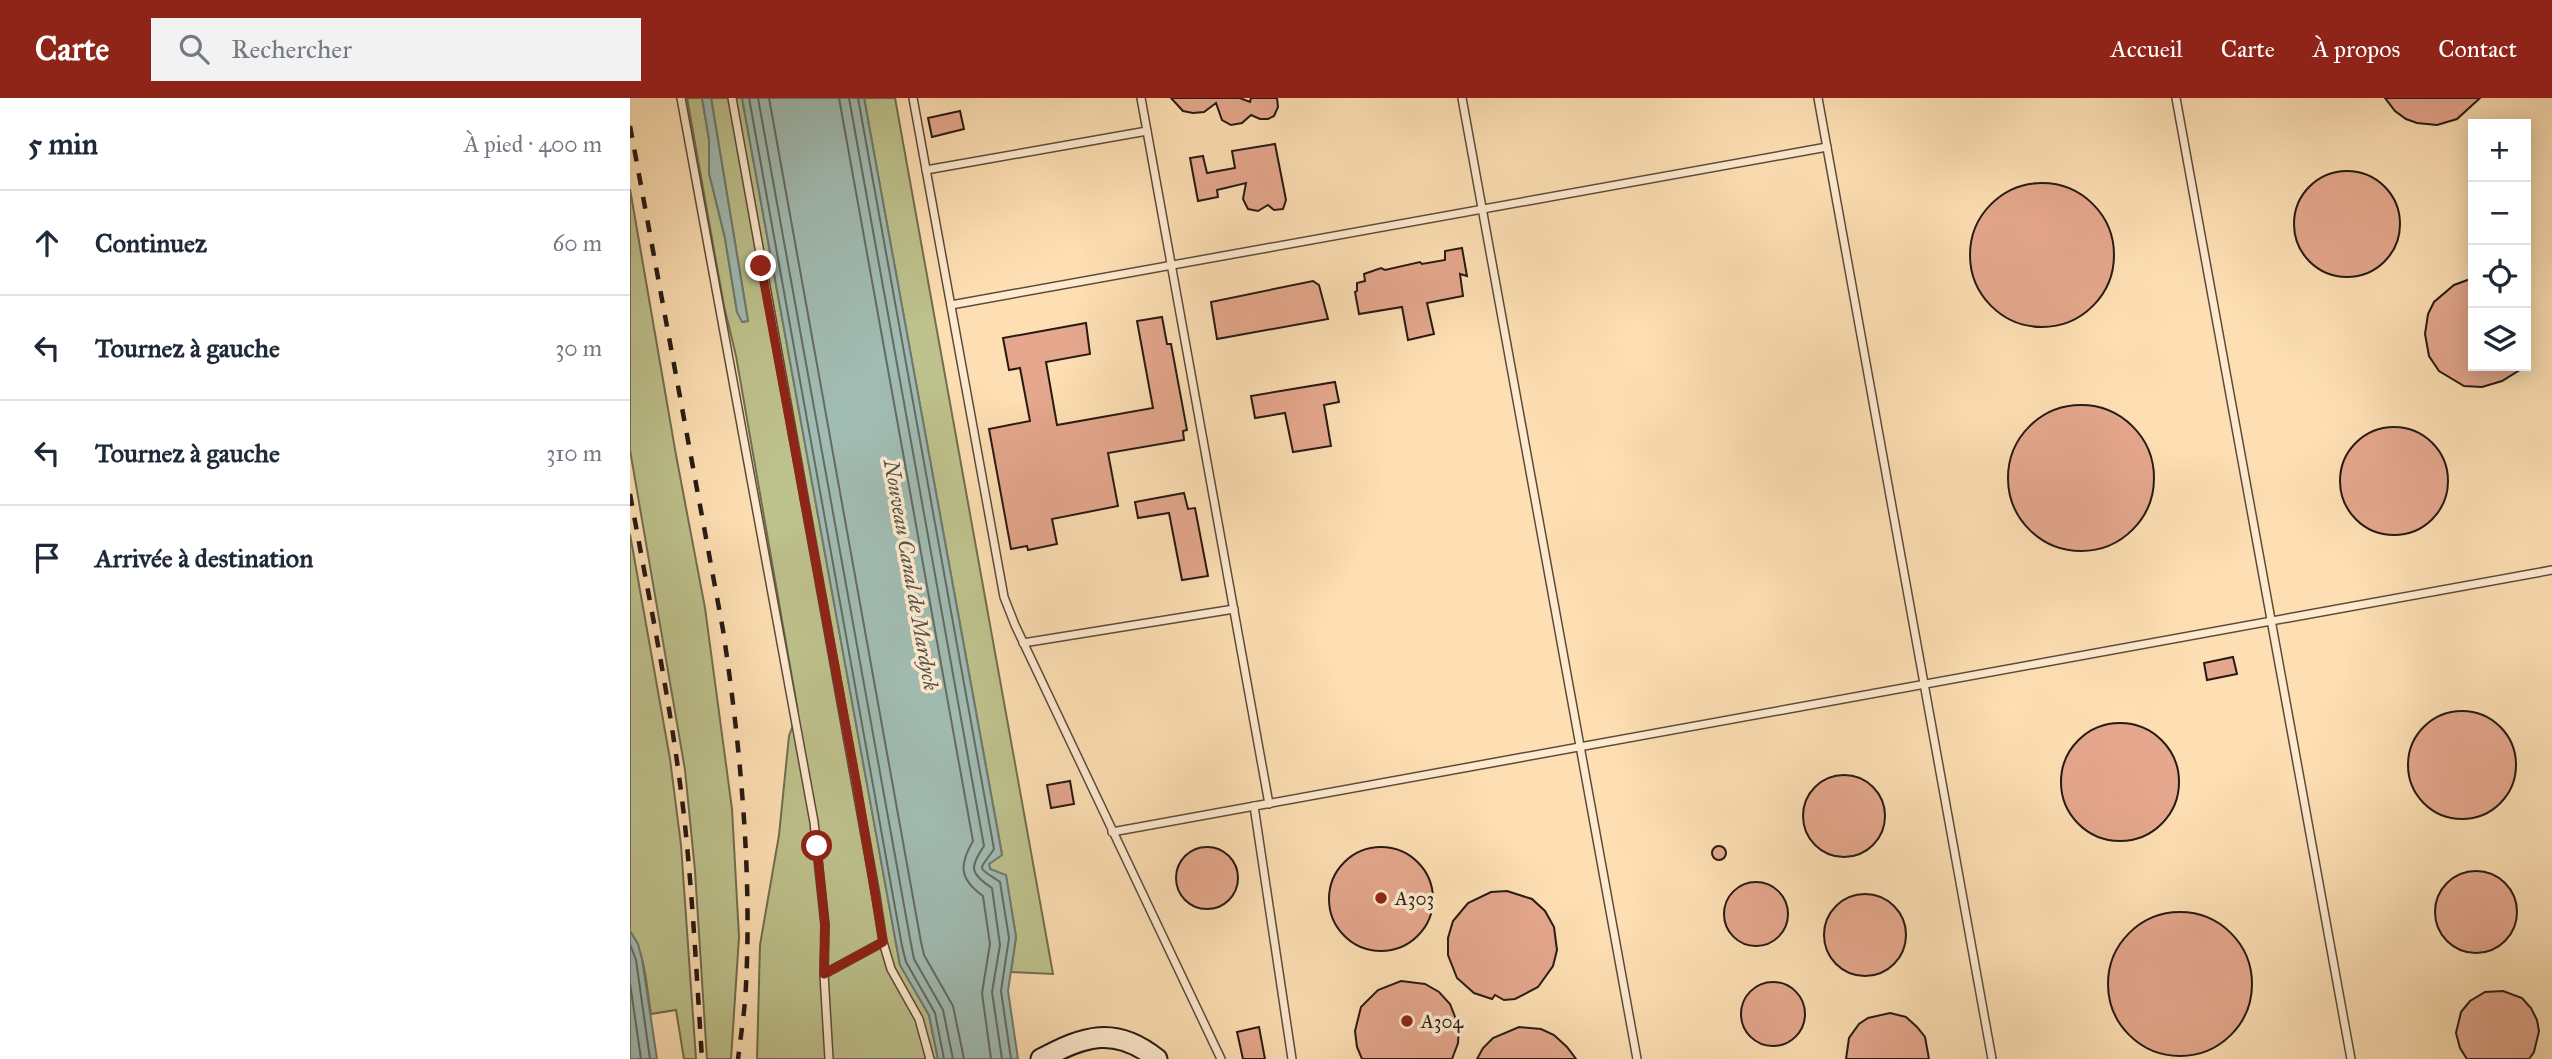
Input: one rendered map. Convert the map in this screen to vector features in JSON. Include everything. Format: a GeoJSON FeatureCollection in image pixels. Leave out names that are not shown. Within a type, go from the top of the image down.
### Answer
{"type":"FeatureCollection","features":[{"type":"Feature","properties":{"kind":"main road"},"geometry":{"type":"LineString","coordinates":[[1041,1059],[1062,1048],[1096,1037],[1116,1038],[1137,1045],[1157,1059]]}},
{"type":"Feature","properties":{"kind":"lane"},"geometry":{"type":"LineString","coordinates":[[681,98],[814,822],[824,917],[829,1059]]}},
{"type":"Feature","properties":{"kind":"lane"},"geometry":{"type":"LineString","coordinates":[[732,98],[883,942],[891,969],[919,1019],[930,1059]]}},
{"type":"Feature","properties":{"kind":"lane"},"geometry":{"type":"LineString","coordinates":[[914,98],[1002,588],[1023,643],[1221,1059]]}},
{"type":"Feature","properties":{"kind":"lane"},"geometry":{"type":"LineString","coordinates":[[1141,98],[1269,804]]}},
{"type":"Feature","properties":{"kind":"lane"},"geometry":{"type":"LineString","coordinates":[[1462,98],[1637,1059]]}},
{"type":"Feature","properties":{"kind":"lane"},"geometry":{"type":"LineString","coordinates":[[1818,98],[1992,1059]]}},
{"type":"Feature","properties":{"kind":"lane"},"geometry":{"type":"LineString","coordinates":[[2176,98],[2351,1059]]}},
{"type":"Feature","properties":{"kind":"lane"},"geometry":{"type":"LineString","coordinates":[[926,170],[1147,131]]}},
{"type":"Feature","properties":{"kind":"lane"},"geometry":{"type":"LineString","coordinates":[[951,305],[1827,147]]}},
{"type":"Feature","properties":{"kind":"lane"},"geometry":{"type":"LineString","coordinates":[[1112,832],[2552,570]]}},
{"type":"Feature","properties":{"kind":"lane"},"geometry":{"type":"LineString","coordinates":[[1023,643],[1234,609]]}},
{"type":"Feature","properties":{"kind":"lane"},"geometry":{"type":"LineString","coordinates":[[1254,806],[1292,1059]]}},
{"type":"Feature","properties":{"kind":"lane"},"geometry":{"type":"LineString","coordinates":[[824,974],[883,942]]}},
{"type":"Feature","properties":{"kind":"green space"},"geometry":{"type":"Polygon","coordinates":[[[687,98],[702,98],[709,139],[709,173],[725,238],[737,312],[743,322],[748,321],[711,98],[742,98],[900,965],[929,1015],[938,1059],[757,1059],[760,945],[779,835],[789,736],[798,712],[736,356],[724,306],[687,98]]]}},
{"type":"Feature","properties":{"kind":"green space"},"geometry":{"type":"Polygon","coordinates":[[[864,98],[895,98],[1053,974],[1011,972],[1016,937],[1006,876],[990,869],[989,864],[1002,854],[864,98]]]}},
{"type":"Feature","properties":{"kind":"green space"},"geometry":{"type":"Polygon","coordinates":[[[630,189],[705,608],[732,809],[739,937],[731,1059],[707,1059],[695,871],[685,770],[630,450],[630,189]]]}},
{"type":"Feature","properties":{"kind":"green space"},"geometry":{"type":"Polygon","coordinates":[[[630,534],[670,759],[681,845],[696,1059],[684,1059],[676,1010],[651,1014],[642,961],[630,931],[630,534]]]}},
{"type":"Feature","properties":{"kind":"water"},"geometry":{"type":"Polygon","coordinates":[[[702,98],[711,98],[748,321],[742,322],[737,312],[725,238],[709,173],[709,139],[702,98]]]}},
{"type":"Feature","properties":{"kind":"water","name":"Nouveau Canal de Mardyck"},"geometry":{"type":"Polygon","coordinates":[[[742,98],[864,98],[1002,855],[989,864],[990,869],[1006,875],[1016,937],[1008,991],[1018,1059],[938,1059],[929,1015],[900,965],[742,98]]]}},
{"type":"Feature","properties":{"kind":"water"},"geometry":{"type":"Polygon","coordinates":[[[630,931],[638,944],[642,959],[657,1059],[630,1059],[630,931]]]}},
{"type":"Feature","properties":{"kind":"building"},"geometry":{"type":"Polygon","coordinates":[[[1171,98],[1240,98],[1250,102],[1251,98],[1277,98],[1278,107],[1274,116],[1268,119],[1251,115],[1242,123],[1231,125],[1222,120],[1216,103],[1204,112],[1193,113],[1183,111],[1171,98]]]}},
{"type":"Feature","properties":{"kind":"building"},"geometry":{"type":"Polygon","coordinates":[[[2385,98],[2480,98],[2457,119],[2437,125],[2406,119],[2395,111],[2385,98]]]}},
{"type":"Feature","properties":{"kind":"building"},"geometry":{"type":"Polygon","coordinates":[[[960,111],[964,129],[932,137],[928,118],[960,111]]]}},
{"type":"Feature","properties":{"kind":"building"},"geometry":{"type":"Polygon","coordinates":[[[1275,144],[1286,200],[1283,209],[1274,210],[1268,205],[1258,211],[1248,209],[1243,199],[1246,183],[1217,190],[1218,197],[1198,201],[1190,158],[1203,156],[1207,173],[1235,168],[1232,151],[1275,144]]]}},
{"type":"Feature","properties":{"kind":"building"},"geometry":{"type":"Polygon","coordinates":[[[2347,171],[2367,175],[2385,186],[2396,204],[2400,224],[2396,244],[2385,262],[2367,273],[2347,277],[2327,273],[2309,262],[2298,244],[2294,224],[2298,204],[2309,186],[2327,175],[2347,171]]]}},
{"type":"Feature","properties":{"kind":"building"},"geometry":{"type":"Polygon","coordinates":[[[2042,183],[2070,188],[2093,204],[2109,227],[2114,255],[2109,283],[2093,306],[2070,322],[2042,327],[2014,322],[1991,306],[1975,283],[1970,255],[1975,227],[1991,204],[2014,188],[2042,183]]]}},
{"type":"Feature","properties":{"kind":"building"},"geometry":{"type":"Polygon","coordinates":[[[1462,248],[1467,276],[1460,274],[1463,296],[1427,303],[1434,334],[1408,340],[1402,307],[1359,314],[1355,292],[1357,283],[1365,281],[1364,274],[1381,268],[1385,270],[1420,262],[1422,264],[1445,260],[1445,251],[1462,248]]]}},
{"type":"Feature","properties":{"kind":"building"},"geometry":{"type":"Polygon","coordinates":[[[2468,280],[2468,371],[2518,371],[2502,381],[2482,387],[2464,386],[2439,371],[2429,356],[2425,334],[2428,314],[2434,302],[2454,285],[2468,280]]]}},
{"type":"Feature","properties":{"kind":"building"},"geometry":{"type":"Polygon","coordinates":[[[1313,281],[1319,285],[1328,319],[1217,339],[1211,302],[1313,281]]]}},
{"type":"Feature","properties":{"kind":"building"},"geometry":{"type":"Polygon","coordinates":[[[1162,317],[1167,344],[1171,344],[1187,430],[1183,431],[1184,440],[1108,453],[1118,506],[1052,519],[1057,544],[1028,550],[1027,546],[1011,549],[989,429],[1030,421],[1020,368],[1009,370],[1003,338],[1086,323],[1090,354],[1046,362],[1057,425],[1153,408],[1137,321],[1162,317]]]}},
{"type":"Feature","properties":{"kind":"building"},"geometry":{"type":"Polygon","coordinates":[[[1335,382],[1339,402],[1324,405],[1331,446],[1293,452],[1285,413],[1255,418],[1251,396],[1335,382]]]}},
{"type":"Feature","properties":{"kind":"building"},"geometry":{"type":"Polygon","coordinates":[[[2081,405],[2109,410],[2133,426],[2149,450],[2154,478],[2149,506],[2133,530],[2109,546],[2081,551],[2053,546],[2029,530],[2013,506],[2008,478],[2013,450],[2029,426],[2053,410],[2081,405]]]}},
{"type":"Feature","properties":{"kind":"building"},"geometry":{"type":"Polygon","coordinates":[[[2394,427],[2415,431],[2432,443],[2444,460],[2448,481],[2444,502],[2432,519],[2415,531],[2394,535],[2373,531],[2356,519],[2344,502],[2340,481],[2344,460],[2356,443],[2373,431],[2394,427]]]}},
{"type":"Feature","properties":{"kind":"building"},"geometry":{"type":"Polygon","coordinates":[[[1184,493],[1188,509],[1195,508],[1208,576],[1182,580],[1169,513],[1138,518],[1135,502],[1184,493]]]}},
{"type":"Feature","properties":{"kind":"building"},"geometry":{"type":"Polygon","coordinates":[[[2233,657],[2237,674],[2207,680],[2204,663],[2233,657]]]}},
{"type":"Feature","properties":{"kind":"building"},"geometry":{"type":"Polygon","coordinates":[[[2462,711],[2492,720],[2500,727],[2507,735],[2516,765],[2507,795],[2500,803],[2492,810],[2462,819],[2432,810],[2424,803],[2417,795],[2408,765],[2417,735],[2424,727],[2432,720],[2462,711]]]}},
{"type":"Feature","properties":{"kind":"building"},"geometry":{"type":"Polygon","coordinates":[[[2120,723],[2143,728],[2162,740],[2174,759],[2179,782],[2174,805],[2162,824],[2143,836],[2120,841],[2097,836],[2078,824],[2066,805],[2061,782],[2066,759],[2078,740],[2097,728],[2120,723]]]}},
{"type":"Feature","properties":{"kind":"building"},"geometry":{"type":"Polygon","coordinates":[[[1844,775],[1860,778],[1873,787],[1882,800],[1885,816],[1882,832],[1873,845],[1860,854],[1844,857],[1828,854],[1815,845],[1806,832],[1803,816],[1806,800],[1815,787],[1828,778],[1844,775]]]}},
{"type":"Feature","properties":{"kind":"building"},"geometry":{"type":"Polygon","coordinates":[[[1070,781],[1074,804],[1051,808],[1047,785],[1070,781]]]}},
{"type":"Feature","properties":{"kind":"building"},"geometry":{"type":"Polygon","coordinates":[[[1719,846],[1724,848],[1724,858],[1719,860],[1714,858],[1712,853],[1714,848],[1719,846]]]}},
{"type":"Feature","properties":{"kind":"building"},"geometry":{"type":"Polygon","coordinates":[[[1201,847],[1213,847],[1229,856],[1236,866],[1236,890],[1229,900],[1213,909],[1201,909],[1190,904],[1181,895],[1176,884],[1176,872],[1181,861],[1190,852],[1201,847]]]}},
{"type":"Feature","properties":{"kind":"building","name":"A303"},"geometry":{"type":"Polygon","coordinates":[[[1381,847],[1401,851],[1418,862],[1429,879],[1433,899],[1429,919],[1418,936],[1401,947],[1381,951],[1361,947],[1344,936],[1333,919],[1329,899],[1333,879],[1344,862],[1361,851],[1381,847]]]}},
{"type":"Feature","properties":{"kind":"building"},"geometry":{"type":"Polygon","coordinates":[[[2476,871],[2492,874],[2505,883],[2514,896],[2517,912],[2514,928],[2505,941],[2492,950],[2476,953],[2460,950],[2447,941],[2438,928],[2435,912],[2438,896],[2447,883],[2460,874],[2476,871]]]}},
{"type":"Feature","properties":{"kind":"building"},"geometry":{"type":"Polygon","coordinates":[[[1756,882],[1768,884],[1779,891],[1786,902],[1786,926],[1779,937],[1768,944],[1756,946],[1744,944],[1733,937],[1726,926],[1724,914],[1726,902],[1733,891],[1744,884],[1756,882]]]}},
{"type":"Feature","properties":{"kind":"building"},"geometry":{"type":"Polygon","coordinates":[[[1507,891],[1532,899],[1545,911],[1554,927],[1557,950],[1553,966],[1538,987],[1515,999],[1504,1000],[1495,995],[1492,999],[1474,993],[1457,978],[1448,955],[1448,938],[1453,921],[1468,903],[1491,892],[1507,891]]]}},
{"type":"Feature","properties":{"kind":"building"},"geometry":{"type":"Polygon","coordinates":[[[1865,894],[1881,897],[1894,906],[1903,919],[1906,935],[1903,951],[1894,964],[1881,973],[1865,976],[1849,973],[1836,964],[1827,951],[1824,935],[1827,919],[1836,906],[1849,897],[1865,894]]]}},
{"type":"Feature","properties":{"kind":"building"},"geometry":{"type":"Polygon","coordinates":[[[2180,912],[2208,917],[2231,933],[2247,956],[2252,984],[2247,1012],[2231,1035],[2208,1051],[2180,1056],[2152,1051],[2129,1035],[2113,1012],[2108,984],[2113,956],[2129,933],[2152,917],[2180,912]]]}},
{"type":"Feature","properties":{"kind":"building","name":"A304"},"geometry":{"type":"Polygon","coordinates":[[[1401,981],[1425,984],[1439,992],[1450,1004],[1459,1027],[1458,1043],[1452,1059],[1362,1059],[1355,1031],[1361,1007],[1378,990],[1401,981]]]}},
{"type":"Feature","properties":{"kind":"building"},"geometry":{"type":"Polygon","coordinates":[[[1773,982],[1785,984],[1796,991],[1803,1002],[1803,1026],[1796,1037],[1785,1044],[1773,1046],[1761,1044],[1750,1037],[1743,1026],[1741,1014],[1743,1002],[1750,991],[1761,984],[1773,982]]]}},
{"type":"Feature","properties":{"kind":"building"},"geometry":{"type":"Polygon","coordinates":[[[2503,991],[2522,998],[2531,1008],[2539,1031],[2534,1052],[2529,1059],[2467,1059],[2460,1048],[2456,1033],[2461,1012],[2470,1001],[2485,992],[2503,991]]]}},
{"type":"Feature","properties":{"kind":"building"},"geometry":{"type":"Polygon","coordinates":[[[1890,1013],[1906,1017],[1917,1027],[1925,1037],[1929,1059],[1846,1059],[1849,1038],[1859,1024],[1868,1018],[1890,1013]]]}},
{"type":"Feature","properties":{"kind":"building"},"geometry":{"type":"Polygon","coordinates":[[[1259,1027],[1265,1059],[1243,1059],[1237,1032],[1259,1027]]]}},
{"type":"Feature","properties":{"kind":"building"},"geometry":{"type":"Polygon","coordinates":[[[1519,1027],[1541,1029],[1554,1035],[1576,1059],[1477,1059],[1493,1038],[1519,1027]]]}},
{"type":"Feature","properties":{"kind":"railway"},"geometry":{"type":"LineString","coordinates":[[630,126],[723,630],[735,717],[747,897],[745,994],[738,1059]]}},
{"type":"Feature","properties":{"kind":"railway"},"geometry":{"type":"LineString","coordinates":[[630,494],[680,783],[702,1059]]}},
{"type":"Feature","properties":{"kind":"place","name":"A303"},"geometry":{"type":"Point","coordinates":[1381,898]}},
{"type":"Feature","properties":{"kind":"place","name":"A304"},"geometry":{"type":"Point","coordinates":[1407,1021]}},
{"type":"Feature","properties":{"kind":"route"},"geometry":{"type":"LineString","coordinates":[[761,266],[857,786],[883,942],[824,974],[825,925],[817,846]]}}]}
